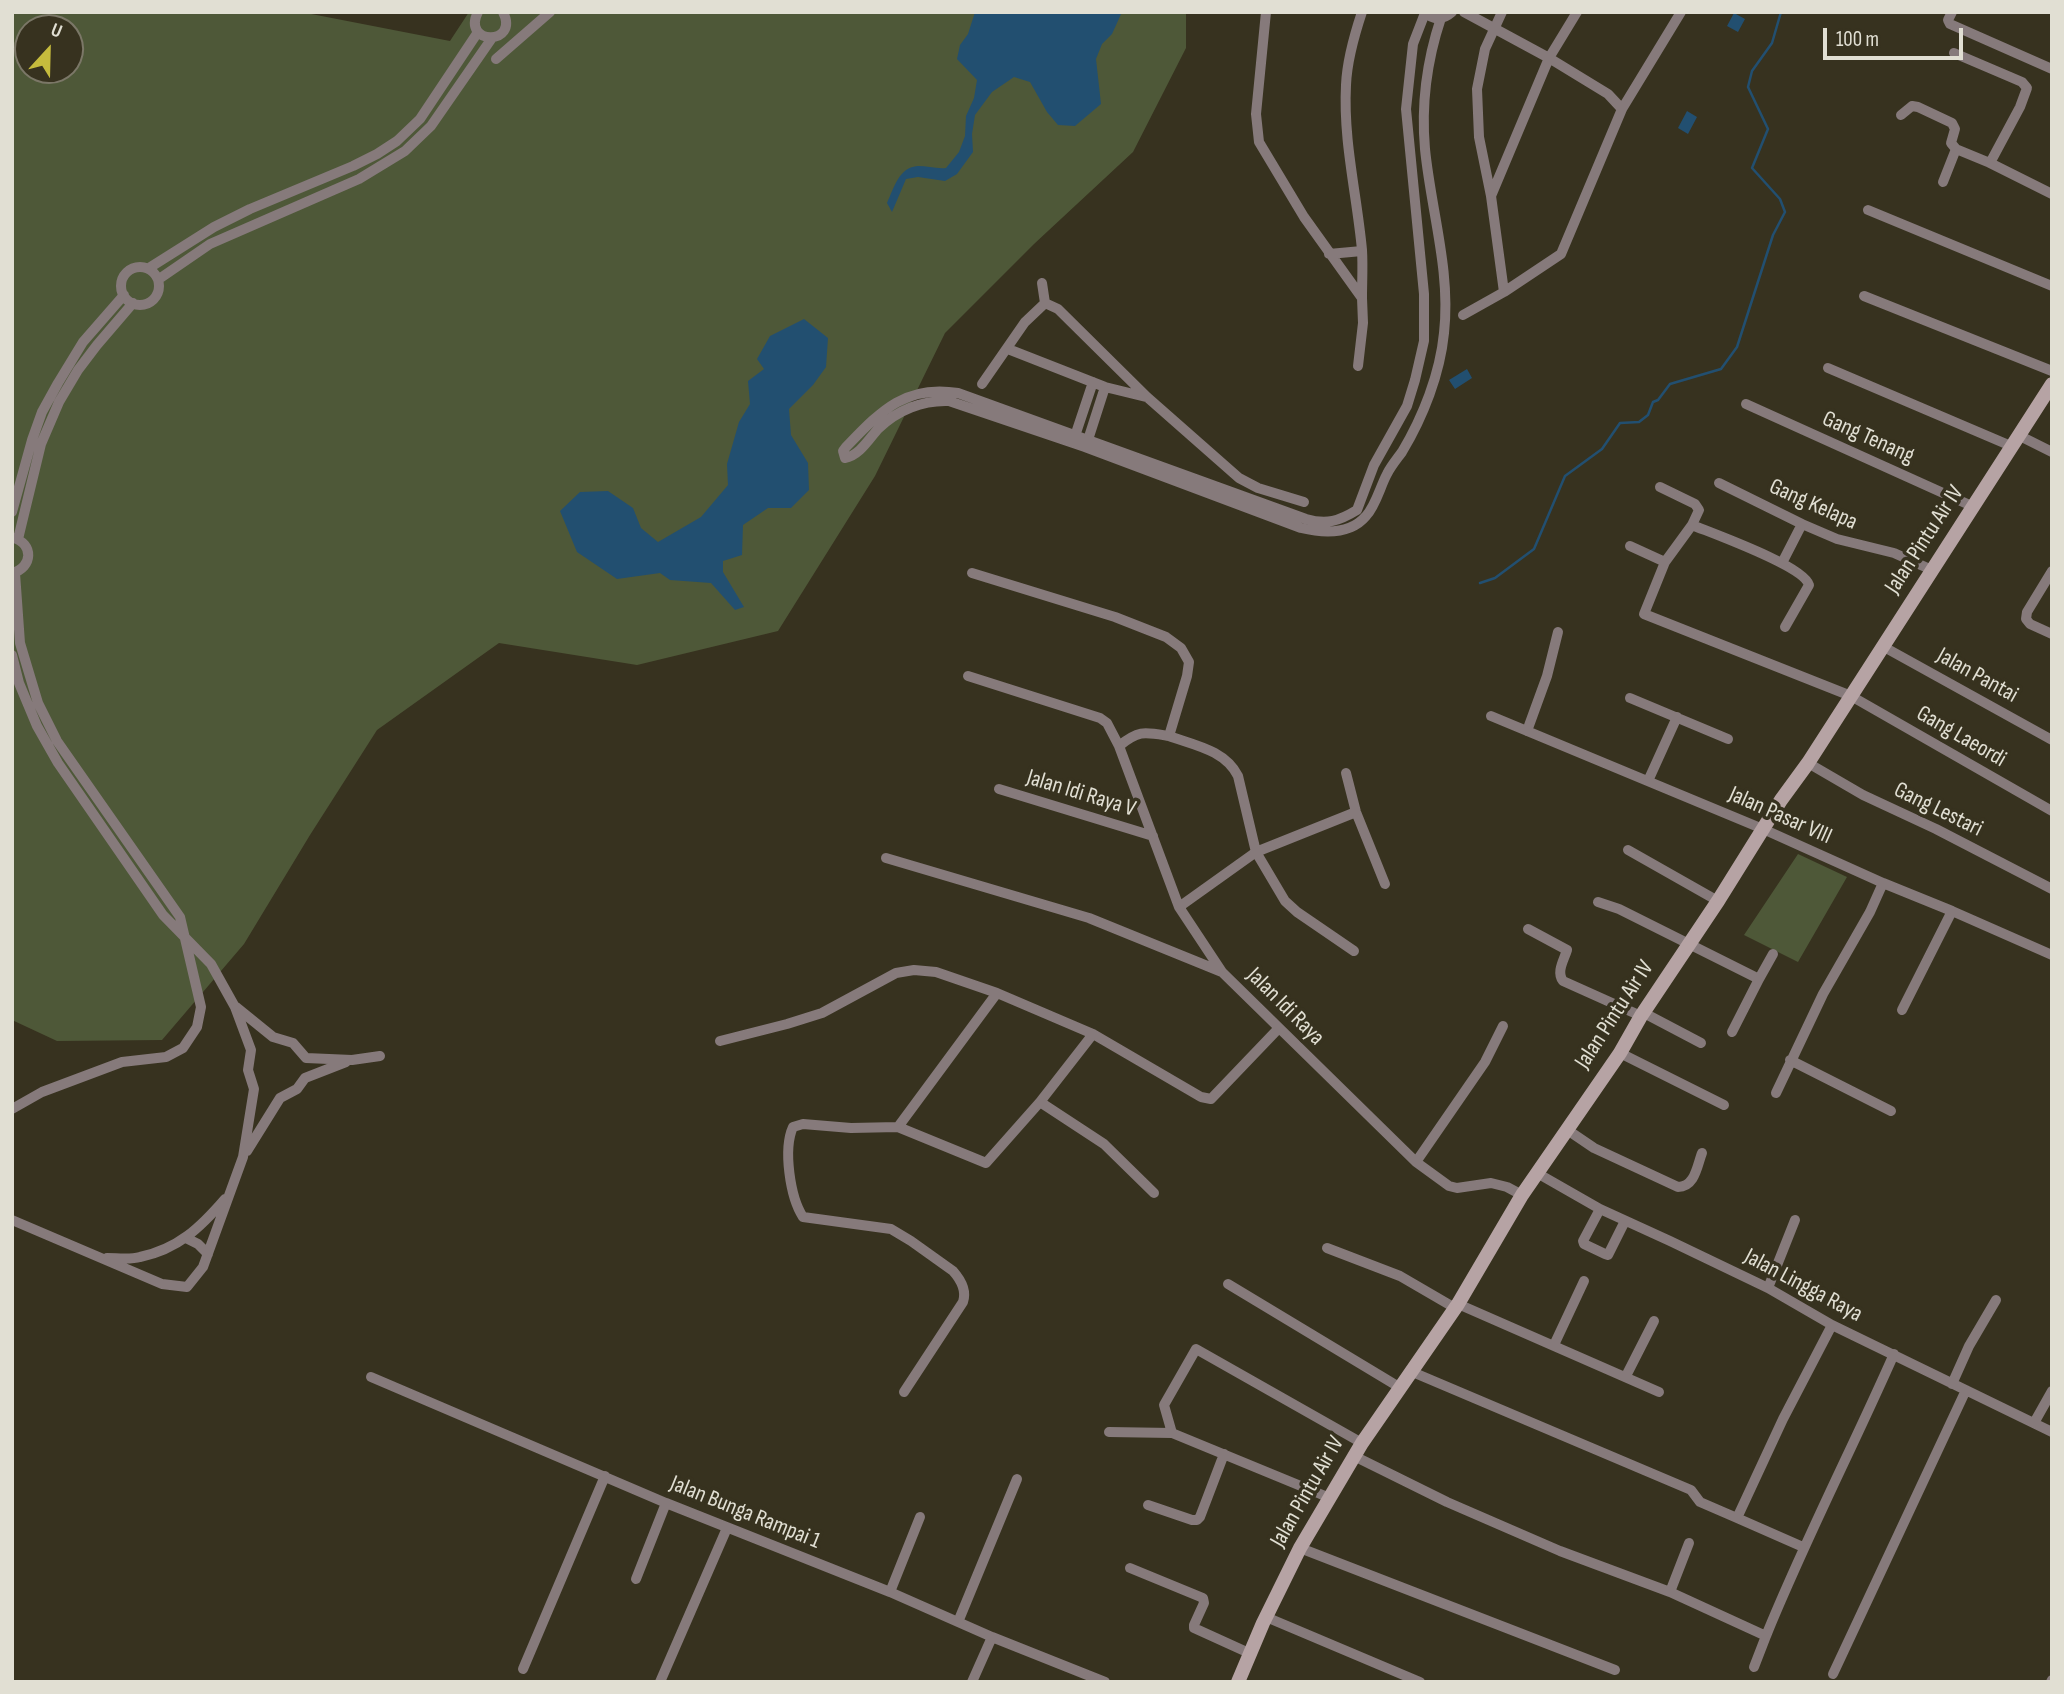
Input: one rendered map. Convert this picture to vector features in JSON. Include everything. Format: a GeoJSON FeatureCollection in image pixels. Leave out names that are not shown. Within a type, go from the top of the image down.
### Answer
{"type":"FeatureCollection","features":[{"type":"Feature","properties":{"kind":"main road","name":"Jalan Pintu Air IV"},"geometry":{"type":"LineString","coordinates":[[1238,1682],[1249,1653],[1300,1548],[1362,1443],[1456,1306],[1522,1195],[1620,1053],[1642,1014],[1718,901],[1781,800],[1884,647],[2051,382]]}},
{"type":"Feature","properties":{"kind":"street"},"geometry":{"type":"LineString","coordinates":[[478,12],[474,23],[478,32],[492,38]]}},
{"type":"Feature","properties":{"kind":"street"},"geometry":{"type":"LineString","coordinates":[[496,59],[550,12]]}},
{"type":"Feature","properties":{"kind":"street"},"geometry":{"type":"LineString","coordinates":[[1266,12],[1255,114],[1259,142],[1304,217],[1362,298]]}},
{"type":"Feature","properties":{"kind":"street"},"geometry":{"type":"LineString","coordinates":[[1358,366],[1363,323],[1362,251],[1352,188],[1346,85],[1348,65],[1362,12]]}},
{"type":"Feature","properties":{"kind":"street"},"geometry":{"type":"LineString","coordinates":[[1182,479],[1326,523],[1343,519],[1357,510],[1374,465],[1407,406],[1424,341],[1424,294],[1406,109],[1413,44],[1425,13],[1433,18],[1441,18],[1452,12]]}},
{"type":"Feature","properties":{"kind":"street"},"geometry":{"type":"LineString","coordinates":[[1464,12],[1549,58],[1608,94],[1622,108]]}},
{"type":"Feature","properties":{"kind":"street"},"geometry":{"type":"LineString","coordinates":[[1502,12],[1485,49],[1477,89],[1479,137],[1491,196],[1504,292]]}},
{"type":"Feature","properties":{"kind":"street"},"geometry":{"type":"LineString","coordinates":[[1491,196],[1549,58],[1577,12]]}},
{"type":"Feature","properties":{"kind":"street"},"geometry":{"type":"LineString","coordinates":[[1463,315],[1504,292],[1561,254],[1622,108],[1681,12]]}},
{"type":"Feature","properties":{"kind":"street"},"geometry":{"type":"LineString","coordinates":[[1952,12],[1948,20],[1950,24],[2052,69]]}},
{"type":"Feature","properties":{"kind":"street"},"geometry":{"type":"LineString","coordinates":[[159,279],[229,234],[359,179],[405,152],[430,126],[492,38],[505,29],[504,13]]}},
{"type":"Feature","properties":{"kind":"street"},"geometry":{"type":"LineString","coordinates":[[1074,440],[958,393],[937,390],[913,394],[888,406],[846,447],[843,455],[845,458],[854,456],[881,426],[897,415],[919,404],[939,401],[961,405],[1074,440],[1087,444],[1182,479],[1301,528],[1334,532],[1364,519],[1388,471],[1414,429],[1440,362],[1444,333],[1444,271],[1425,148],[1425,116],[1428,62],[1441,18]]}},
{"type":"Feature","properties":{"kind":"street"},"geometry":{"type":"LineString","coordinates":[[149,268],[159,279],[159,291],[152,302],[139,305],[133,303],[124,295],[121,284],[126,273],[137,267],[149,268],[173,251],[238,215],[377,154],[397,141],[420,119],[478,32]]}},
{"type":"Feature","properties":{"kind":"street"},"geometry":{"type":"LineString","coordinates":[[1954,53],[2022,82],[2028,88],[1990,163]]}},
{"type":"Feature","properties":{"kind":"street"},"geometry":{"type":"LineString","coordinates":[[1608,94],[1631,94]]}},
{"type":"Feature","properties":{"kind":"street"},"geometry":{"type":"LineString","coordinates":[[1901,115],[1912,106],[1918,107],[1952,124],[1955,129],[1951,143],[1956,149],[2052,194]]}},
{"type":"Feature","properties":{"kind":"street"},"geometry":{"type":"LineString","coordinates":[[420,119],[430,126]]}},
{"type":"Feature","properties":{"kind":"street"},"geometry":{"type":"LineString","coordinates":[[1943,182],[1956,149]]}},
{"type":"Feature","properties":{"kind":"street"},"geometry":{"type":"LineString","coordinates":[[1868,210],[2052,286]]}},
{"type":"Feature","properties":{"kind":"street"},"geometry":{"type":"LineString","coordinates":[[1329,254],[1362,251]]}},
{"type":"Feature","properties":{"kind":"street"},"geometry":{"type":"LineString","coordinates":[[1042,283],[1045,303]]}},
{"type":"Feature","properties":{"kind":"street"},"geometry":{"type":"LineString","coordinates":[[12,512],[32,440],[43,412],[83,342],[124,295]]}},
{"type":"Feature","properties":{"kind":"street"},"geometry":{"type":"LineString","coordinates":[[1864,296],[2051,382]]}},
{"type":"Feature","properties":{"kind":"street"},"geometry":{"type":"LineString","coordinates":[[12,1109],[42,1092],[122,1062],[166,1056],[183,1048],[197,1027],[201,1007],[180,917],[57,741],[38,703],[20,643],[14,573],[22,570],[29,557],[24,543],[15,538],[41,444],[59,402],[78,370],[133,303]]}},
{"type":"Feature","properties":{"kind":"street"},"geometry":{"type":"LineString","coordinates":[[982,384],[1025,322],[1045,303]]}},
{"type":"Feature","properties":{"kind":"street"},"geometry":{"type":"LineString","coordinates":[[1045,303],[1058,309],[1147,397],[1239,478],[1258,488],[1304,502]]}},
{"type":"Feature","properties":{"kind":"street"},"geometry":{"type":"LineString","coordinates":[[1008,349],[1105,387],[1147,397]]}},
{"type":"Feature","properties":{"kind":"street"},"geometry":{"type":"LineString","coordinates":[[1828,368],[2015,441],[2052,452]]}},
{"type":"Feature","properties":{"kind":"street"},"geometry":{"type":"LineString","coordinates":[[1074,440],[1093,382]]}},
{"type":"Feature","properties":{"kind":"street"},"geometry":{"type":"LineString","coordinates":[[1087,444],[1105,387]]}},
{"type":"Feature","properties":{"kind":"street","name":"Gang Tenang"},"geometry":{"type":"LineString","coordinates":[[1746,404],[1974,506]]}},
{"type":"Feature","properties":{"kind":"street"},"geometry":{"type":"LineString","coordinates":[[1374,465],[1388,471]]}},
{"type":"Feature","properties":{"kind":"street","name":"Gang Kelapa"},"geometry":{"type":"LineString","coordinates":[[1719,483],[1802,524],[1849,543],[1894,553],[1932,570]]}},
{"type":"Feature","properties":{"kind":"street"},"geometry":{"type":"LineString","coordinates":[[1630,546],[1665,562],[1692,525],[1699,510],[1695,504],[1660,487]]}},
{"type":"Feature","properties":{"kind":"street"},"geometry":{"type":"LineString","coordinates":[[1782,562],[1802,524]]}},
{"type":"Feature","properties":{"kind":"street"},"geometry":{"type":"LineString","coordinates":[[1692,525],[1782,562],[1806,578],[1809,585],[1785,627]]}},
{"type":"Feature","properties":{"kind":"street","name":"Gang Laeordi"},"geometry":{"type":"LineString","coordinates":[[1665,562],[1644,614],[1852,696],[2052,811]]}},
{"type":"Feature","properties":{"kind":"street"},"geometry":{"type":"LineString","coordinates":[[2052,571],[2025,615],[2027,622],[2052,634]]}},
{"type":"Feature","properties":{"kind":"street"},"geometry":{"type":"LineString","coordinates":[[972,573],[1115,617],[1166,637],[1181,648],[1189,662],[1169,736]]}},
{"type":"Feature","properties":{"kind":"street"},"geometry":{"type":"LineString","coordinates":[[1527,731],[1547,677],[1558,632]]}},
{"type":"Feature","properties":{"kind":"street","name":"Jalan Pantai"},"geometry":{"type":"LineString","coordinates":[[1884,647],[2052,740]]}},
{"type":"Feature","properties":{"kind":"street"},"geometry":{"type":"LineString","coordinates":[[12,655],[19,683],[37,726],[58,763],[163,915],[212,964],[236,1007],[251,1050],[248,1070],[254,1089],[243,1157],[203,1267],[187,1287],[162,1284],[12,1220]]}},
{"type":"Feature","properties":{"kind":"street","name":"Jalan Idi Raya"},"geometry":{"type":"LineString","coordinates":[[968,676],[1100,718],[1107,723],[1119,746],[1179,907],[1222,972],[1416,1162],[1449,1186],[1457,1188],[1491,1183],[1522,1195]]}},
{"type":"Feature","properties":{"kind":"street"},"geometry":{"type":"LineString","coordinates":[[1630,698],[1728,739]]}},
{"type":"Feature","properties":{"kind":"street","name":"Jalan Pasar VIII"},"geometry":{"type":"LineString","coordinates":[[1491,716],[1763,829],[2052,956]]}},
{"type":"Feature","properties":{"kind":"street"},"geometry":{"type":"LineString","coordinates":[[1648,780],[1677,718]]}},
{"type":"Feature","properties":{"kind":"street"},"geometry":{"type":"LineString","coordinates":[[1119,746],[1142,732],[1169,736],[1226,759],[1238,776],[1256,852],[1285,901],[1354,951]]}},
{"type":"Feature","properties":{"kind":"street","name":"Gang Lestari"},"geometry":{"type":"LineString","coordinates":[[1808,763],[1863,795],[2052,889]]}},
{"type":"Feature","properties":{"kind":"street"},"geometry":{"type":"LineString","coordinates":[[1346,773],[1356,812],[1385,884]]}},
{"type":"Feature","properties":{"kind":"street","name":"Jalan Idi Raya V"},"geometry":{"type":"LineString","coordinates":[[999,789],[1153,836]]}},
{"type":"Feature","properties":{"kind":"street"},"geometry":{"type":"LineString","coordinates":[[1179,907],[1256,852],[1356,812]]}},
{"type":"Feature","properties":{"kind":"street"},"geometry":{"type":"LineString","coordinates":[[1628,850],[1718,901]]}},
{"type":"Feature","properties":{"kind":"street"},"geometry":{"type":"LineString","coordinates":[[886,858],[1089,918],[1222,972]]}},
{"type":"Feature","properties":{"kind":"street"},"geometry":{"type":"LineString","coordinates":[[1776,1093],[1823,994],[1870,912],[1883,883]]}},
{"type":"Feature","properties":{"kind":"street"},"geometry":{"type":"LineString","coordinates":[[1598,902],[1619,909],[1759,979]]}},
{"type":"Feature","properties":{"kind":"street"},"geometry":{"type":"LineString","coordinates":[[1902,1010],[1952,911]]}},
{"type":"Feature","properties":{"kind":"street"},"geometry":{"type":"LineString","coordinates":[[1528,929],[1567,950],[1559,973],[1563,981],[1701,1042]]}},
{"type":"Feature","properties":{"kind":"street"},"geometry":{"type":"LineString","coordinates":[[1732,1032],[1773,954]]}},
{"type":"Feature","properties":{"kind":"street"},"geometry":{"type":"LineString","coordinates":[[720,1041],[822,1013],[895,973],[914,970],[936,972],[997,993],[1093,1034],[1207,1099],[1278,1029]]}},
{"type":"Feature","properties":{"kind":"street"},"geometry":{"type":"LineString","coordinates":[[898,1126],[997,993]]}},
{"type":"Feature","properties":{"kind":"street"},"geometry":{"type":"LineString","coordinates":[[236,1007],[272,1037],[293,1043],[306,1058],[352,1060],[380,1056]]}},
{"type":"Feature","properties":{"kind":"street"},"geometry":{"type":"LineString","coordinates":[[1416,1162],[1485,1062],[1503,1026]]}},
{"type":"Feature","properties":{"kind":"street"},"geometry":{"type":"LineString","coordinates":[[904,1392],[963,1303],[963,1286],[953,1271],[891,1229],[803,1217],[797,1209],[792,1191],[788,1140],[793,1128],[797,1125],[851,1128],[898,1126],[986,1163],[1040,1102],[1093,1034]]}},
{"type":"Feature","properties":{"kind":"street"},"geometry":{"type":"LineString","coordinates":[[1620,1053],[1724,1105]]}},
{"type":"Feature","properties":{"kind":"street"},"geometry":{"type":"LineString","coordinates":[[243,1157],[279,1098],[297,1089],[305,1078],[352,1060]]}},
{"type":"Feature","properties":{"kind":"street"},"geometry":{"type":"LineString","coordinates":[[1790,1060],[1892,1111]]}},
{"type":"Feature","properties":{"kind":"street"},"geometry":{"type":"LineString","coordinates":[[1040,1102],[1104,1144],[1154,1193]]}},
{"type":"Feature","properties":{"kind":"street"},"geometry":{"type":"LineString","coordinates":[[1566,1129],[1594,1148],[1678,1187],[1690,1184],[1702,1153]]}},
{"type":"Feature","properties":{"kind":"street","name":"Jalan Lingga Raya"},"geometry":{"type":"LineString","coordinates":[[1537,1173],[1600,1209],[1768,1288],[1832,1325],[2052,1432]]}},
{"type":"Feature","properties":{"kind":"street"},"geometry":{"type":"LineString","coordinates":[[103,1258],[138,1258],[168,1248],[198,1229],[231,1191]]}},
{"type":"Feature","properties":{"kind":"street"},"geometry":{"type":"LineString","coordinates":[[1600,1209],[1583,1241],[1584,1244],[1608,1255],[1625,1221]]}},
{"type":"Feature","properties":{"kind":"street"},"geometry":{"type":"LineString","coordinates":[[1768,1288],[1795,1220]]}},
{"type":"Feature","properties":{"kind":"street"},"geometry":{"type":"LineString","coordinates":[[186,1238],[198,1244],[208,1254]]}},
{"type":"Feature","properties":{"kind":"street"},"geometry":{"type":"LineString","coordinates":[[1326,1248],[1400,1276],[1456,1306],[1554,1345],[1659,1392]]}},
{"type":"Feature","properties":{"kind":"street"},"geometry":{"type":"LineString","coordinates":[[1554,1345],[1584,1281]]}},
{"type":"Feature","properties":{"kind":"street"},"geometry":{"type":"LineString","coordinates":[[1228,1284],[1399,1387]]}},
{"type":"Feature","properties":{"kind":"street"},"geometry":{"type":"LineString","coordinates":[[1952,1384],[1969,1346],[1996,1300]]}},
{"type":"Feature","properties":{"kind":"street"},"geometry":{"type":"LineString","coordinates":[[1626,1376],[1654,1321]]}},
{"type":"Feature","properties":{"kind":"street"},"geometry":{"type":"LineString","coordinates":[[1737,1518],[1783,1419],[1832,1325]]}},
{"type":"Feature","properties":{"kind":"street"},"geometry":{"type":"LineString","coordinates":[[1172,1433],[1164,1405],[1196,1349],[1362,1443]]}},
{"type":"Feature","properties":{"kind":"street"},"geometry":{"type":"LineString","coordinates":[[1754,1667],[1803,1547],[1894,1354]]}},
{"type":"Feature","properties":{"kind":"street"},"geometry":{"type":"LineString","coordinates":[[1410,1371],[1691,1490],[1700,1502],[1803,1547]]}},
{"type":"Feature","properties":{"kind":"street","name":"Jalan Bunga Rampai 1"},"geometry":{"type":"LineString","coordinates":[[371,1377],[666,1503],[890,1592],[992,1637],[1105,1682]]}},
{"type":"Feature","properties":{"kind":"street"},"geometry":{"type":"LineString","coordinates":[[1833,1674],[1966,1390]]}},
{"type":"Feature","properties":{"kind":"street"},"geometry":{"type":"LineString","coordinates":[[2034,1423],[2052,1391]]}},
{"type":"Feature","properties":{"kind":"street"},"geometry":{"type":"LineString","coordinates":[[1109,1432],[1172,1433],[1330,1498]]}},
{"type":"Feature","properties":{"kind":"street"},"geometry":{"type":"LineString","coordinates":[[1148,1505],[1197,1520],[1224,1454]]}},
{"type":"Feature","properties":{"kind":"street"},"geometry":{"type":"LineString","coordinates":[[1354,1456],[1447,1502],[1560,1551],[1670,1592],[1766,1636]]}},
{"type":"Feature","properties":{"kind":"street"},"geometry":{"type":"LineString","coordinates":[[523,1669],[605,1476]]}},
{"type":"Feature","properties":{"kind":"street"},"geometry":{"type":"LineString","coordinates":[[958,1622],[1017,1479]]}},
{"type":"Feature","properties":{"kind":"street"},"geometry":{"type":"LineString","coordinates":[[636,1579],[666,1503]]}},
{"type":"Feature","properties":{"kind":"street"},"geometry":{"type":"LineString","coordinates":[[890,1592],[920,1517]]}},
{"type":"Feature","properties":{"kind":"street"},"geometry":{"type":"LineString","coordinates":[[660,1682],[727,1528]]}},
{"type":"Feature","properties":{"kind":"street"},"geometry":{"type":"LineString","coordinates":[[1670,1592],[1689,1543]]}},
{"type":"Feature","properties":{"kind":"street"},"geometry":{"type":"LineString","coordinates":[[1300,1548],[1615,1670]]}},
{"type":"Feature","properties":{"kind":"street"},"geometry":{"type":"LineString","coordinates":[[1130,1568],[1203,1598],[1204,1603],[1194,1627],[1249,1653]]}},
{"type":"Feature","properties":{"kind":"street"},"geometry":{"type":"LineString","coordinates":[[1266,1617],[1420,1682]]}},
{"type":"Feature","properties":{"kind":"street"},"geometry":{"type":"LineString","coordinates":[[972,1682],[992,1637]]}},
{"type":"Feature","properties":{"kind":"green space"},"geometry":{"type":"Polygon","coordinates":[[[12,12],[301,12],[450,41],[469,12],[1186,12],[1186,48],[1133,152],[1034,244],[945,333],[875,476],[778,631],[637,665],[499,643],[377,730],[244,944],[162,1040],[57,1041],[12,1020],[12,12]]]}},
{"type":"Feature","properties":{"kind":"green space"},"geometry":{"type":"Polygon","coordinates":[[[1798,854],[1847,877],[1798,962],[1744,935],[1798,854]]]}},
{"type":"Feature","properties":{"kind":"water"},"geometry":{"type":"Polygon","coordinates":[[[975,12],[1122,12],[1096,59],[1101,104],[1075,126],[1058,125],[1047,112],[1030,82],[1014,77],[992,92],[975,115],[973,152],[957,174],[945,181],[918,177],[906,179],[892,212],[887,203],[898,179],[906,170],[918,166],[946,168],[959,152],[977,80],[957,59],[960,45],[968,34],[975,12]]]}},
{"type":"Feature","properties":{"kind":"water"},"geometry":{"type":"Polygon","coordinates":[[[1734,13],[1745,19],[1738,32],[1727,26],[1734,13]]]}},
{"type":"Feature","properties":{"kind":"water"},"geometry":{"type":"Polygon","coordinates":[[[1687,111],[1697,117],[1688,134],[1678,128],[1687,111]]]}},
{"type":"Feature","properties":{"kind":"water"},"geometry":{"type":"Polygon","coordinates":[[[804,319],[828,338],[826,367],[813,385],[789,409],[791,435],[808,463],[809,490],[791,508],[768,508],[743,525],[742,555],[723,561],[723,572],[744,607],[735,610],[711,583],[670,580],[660,573],[617,579],[577,552],[560,511],[580,492],[608,491],[633,508],[641,528],[658,542],[701,517],[728,485],[727,464],[739,422],[750,404],[748,381],[764,369],[757,359],[770,336],[804,319]]]}},
{"type":"Feature","properties":{"kind":"water"},"geometry":{"type":"Polygon","coordinates":[[[1467,369],[1472,378],[1455,389],[1449,380],[1467,369]]]}},
{"type":"Feature","properties":{"kind":"waterway"},"geometry":{"type":"LineString","coordinates":[[1480,583],[1495,578],[1534,549],[1565,476],[1602,449],[1620,423],[1639,422],[1648,415],[1653,402],[1658,400],[1670,384],[1721,369],[1737,347],[1773,235],[1785,212],[1780,199],[1752,168],[1768,129],[1748,87],[1752,71],[1772,43],[1781,12]]}}]}
